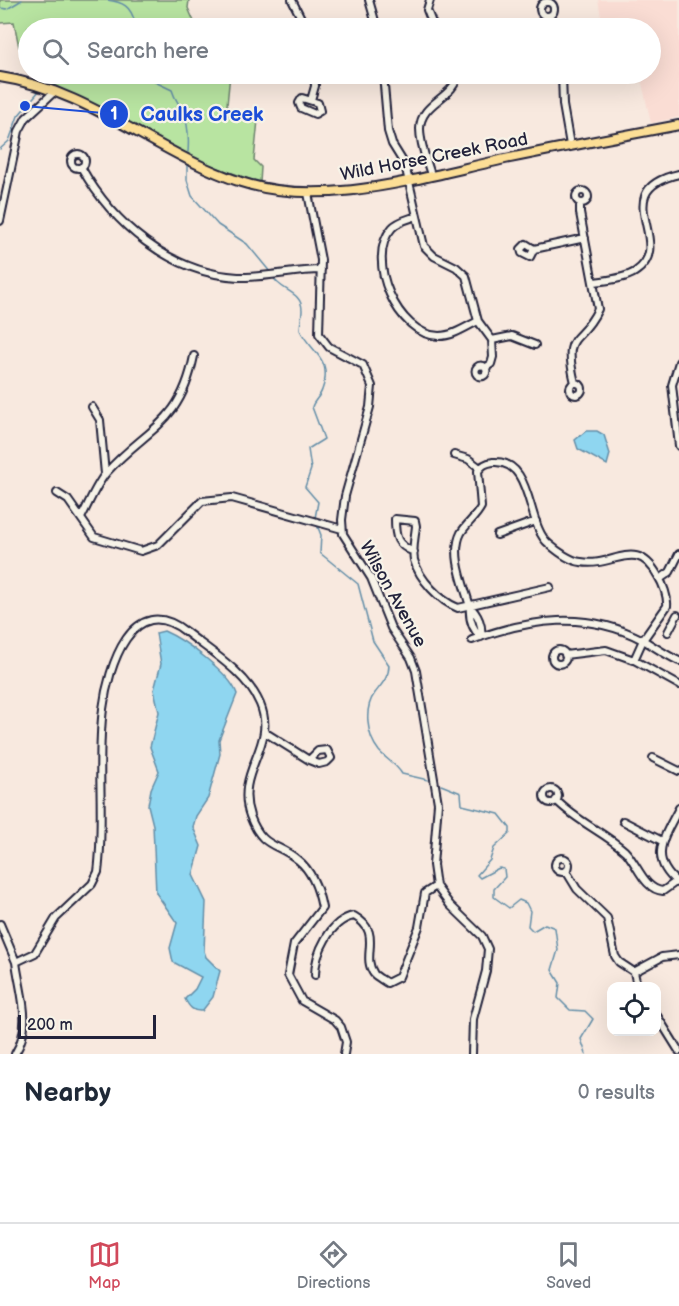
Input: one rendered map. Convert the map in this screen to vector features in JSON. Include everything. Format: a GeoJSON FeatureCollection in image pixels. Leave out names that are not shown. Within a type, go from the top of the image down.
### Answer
{"type":"FeatureCollection","features":[{"type":"Feature","properties":{"kind":"main road","name":"Wild Horse Creek Road"},"geometry":{"type":"LineString","coordinates":[[0,77],[18,80]]}},
{"type":"Feature","properties":{"kind":"main road","name":"Wild Horse Creek Road"},"geometry":{"type":"LineString","coordinates":[[36,84],[52,90],[222,175],[264,189],[308,193],[363,189],[570,145],[679,125]]}},
{"type":"Feature","properties":{"kind":"street"},"geometry":{"type":"LineString","coordinates":[[292,0],[301,18]]}},
{"type":"Feature","properties":{"kind":"street"},"geometry":{"type":"LineString","coordinates":[[369,0],[374,18]]}},
{"type":"Feature","properties":{"kind":"street"},"geometry":{"type":"LineString","coordinates":[[430,0],[427,10],[430,18]]}},
{"type":"Feature","properties":{"kind":"street"},"geometry":{"type":"LineString","coordinates":[[311,100],[315,84]]}},
{"type":"Feature","properties":{"kind":"street"},"geometry":{"type":"LineString","coordinates":[[384,84],[388,131],[392,144],[405,165],[426,250],[456,267],[466,276],[477,321],[492,340],[493,357],[491,364],[486,368]]}},
{"type":"Feature","properties":{"kind":"street"},"geometry":{"type":"LineString","coordinates":[[431,175],[420,139],[421,123],[426,111],[453,88],[454,84]]}},
{"type":"Feature","properties":{"kind":"street"},"geometry":{"type":"LineString","coordinates":[[562,84],[562,105],[570,145]]}},
{"type":"Feature","properties":{"kind":"street"},"geometry":{"type":"LineString","coordinates":[[0,221],[19,131],[26,118],[52,90]]}},
{"type":"Feature","properties":{"kind":"street"},"geometry":{"type":"LineString","coordinates":[[81,167],[98,195],[119,220],[162,253],[197,268],[224,275],[266,275],[321,270]]}},
{"type":"Feature","properties":{"kind":"street"},"geometry":{"type":"LineString","coordinates":[[595,282],[631,274],[647,261],[652,248],[643,215],[645,199],[657,181],[679,174]]}},
{"type":"Feature","properties":{"kind":"street","name":"Wilson Avenue"},"geometry":{"type":"LineString","coordinates":[[308,193],[321,270],[318,325],[321,338],[329,347],[363,365],[372,386],[367,420],[345,496],[342,529],[348,546],[371,578],[391,628],[411,658],[416,671],[438,803],[433,865],[436,886]]}},
{"type":"Feature","properties":{"kind":"street"},"geometry":{"type":"LineString","coordinates":[[575,383],[569,351],[576,336],[598,309],[580,203]]}},
{"type":"Feature","properties":{"kind":"street"},"geometry":{"type":"LineString","coordinates":[[417,216],[392,227],[385,239],[382,257],[384,280],[405,321],[417,330],[437,336],[456,332],[477,321]]}},
{"type":"Feature","properties":{"kind":"street"},"geometry":{"type":"LineString","coordinates":[[534,249],[585,238]]}},
{"type":"Feature","properties":{"kind":"street"},"geometry":{"type":"LineString","coordinates":[[492,340],[512,336],[535,345]]}},
{"type":"Feature","properties":{"kind":"street"},"geometry":{"type":"LineString","coordinates":[[81,518],[105,474],[158,428],[173,410],[194,356]]}},
{"type":"Feature","properties":{"kind":"street"},"geometry":{"type":"LineString","coordinates":[[679,362],[672,385],[679,446]]}},
{"type":"Feature","properties":{"kind":"street"},"geometry":{"type":"LineString","coordinates":[[92,407],[100,420],[105,474]]}},
{"type":"Feature","properties":{"kind":"street"},"geometry":{"type":"LineString","coordinates":[[454,455],[468,459],[480,468]]}},
{"type":"Feature","properties":{"kind":"street"},"geometry":{"type":"LineString","coordinates":[[481,637],[482,630],[476,612],[470,607],[459,561],[458,541],[481,507],[478,480],[480,468],[486,463],[500,462],[513,468],[520,477],[536,521],[549,544],[577,562],[637,555],[650,562],[660,579],[668,602],[666,610],[643,640],[634,660]]}},
{"type":"Feature","properties":{"kind":"street"},"geometry":{"type":"LineString","coordinates":[[57,493],[68,500],[94,537],[141,550],[158,545],[207,499],[232,498],[321,521],[342,529]]}},
{"type":"Feature","properties":{"kind":"street"},"geometry":{"type":"LineString","coordinates":[[414,552],[399,544],[395,536],[396,519],[415,521],[414,560],[426,582],[440,597],[458,608],[550,587]]}},
{"type":"Feature","properties":{"kind":"street"},"geometry":{"type":"LineString","coordinates":[[497,536],[536,521]]}},
{"type":"Feature","properties":{"kind":"street"},"geometry":{"type":"LineString","coordinates":[[660,579],[670,572],[679,554]]}},
{"type":"Feature","properties":{"kind":"street"},"geometry":{"type":"LineString","coordinates":[[666,610],[678,613],[668,632]]}},
{"type":"Feature","properties":{"kind":"street"},"geometry":{"type":"LineString","coordinates":[[472,640],[527,623],[551,619],[597,623],[643,640],[679,661]]}},
{"type":"Feature","properties":{"kind":"street"},"geometry":{"type":"LineString","coordinates":[[16,962],[35,953],[56,918],[92,884],[98,872],[102,711],[117,656],[130,631],[139,624],[152,620],[164,620],[179,626],[247,683],[264,715],[266,733],[247,778],[245,791],[251,817],[272,847],[296,858],[303,865],[320,897],[322,908],[294,944],[288,975],[302,1001],[335,1020],[341,1027],[346,1042],[344,1054]]}},
{"type":"Feature","properties":{"kind":"street"},"geometry":{"type":"LineString","coordinates":[[565,654],[606,650],[634,660],[679,686]]}},
{"type":"Feature","properties":{"kind":"street"},"geometry":{"type":"LineString","coordinates":[[266,733],[309,760]]}},
{"type":"Feature","properties":{"kind":"street"},"geometry":{"type":"LineString","coordinates":[[653,758],[679,771]]}},
{"type":"Feature","properties":{"kind":"street"},"geometry":{"type":"LineString","coordinates":[[556,800],[566,811],[625,852],[654,889],[663,891],[678,882],[661,858],[662,841],[679,808]]}},
{"type":"Feature","properties":{"kind":"street"},"geometry":{"type":"LineString","coordinates":[[623,821],[662,841]]}},
{"type":"Feature","properties":{"kind":"street"},"geometry":{"type":"LineString","coordinates":[[566,871],[577,889],[607,918],[615,956],[618,962],[634,972],[636,982]]}},
{"type":"Feature","properties":{"kind":"street"},"geometry":{"type":"LineString","coordinates":[[315,975],[315,959],[334,928],[345,917],[354,916],[366,925],[369,932],[371,966],[375,974],[387,983],[395,981],[399,977],[419,927],[425,893],[436,886],[450,905],[482,936],[488,950],[486,971],[473,1019],[472,1054]]}},
{"type":"Feature","properties":{"kind":"street"},"geometry":{"type":"LineString","coordinates":[[0,924],[16,962],[24,1021],[21,1044],[15,1054]]}},
{"type":"Feature","properties":{"kind":"street"},"geometry":{"type":"LineString","coordinates":[[634,972],[662,957],[679,955]]}},
{"type":"Feature","properties":{"kind":"street"},"geometry":{"type":"LineString","coordinates":[[661,1021],[679,1051]]}},
{"type":"Feature","properties":{"kind":"shaded area"},"geometry":{"type":"Polygon","coordinates":[[[598,0],[679,0],[679,117],[651,123],[642,84],[661,84],[661,18],[601,18],[598,0]]]}},
{"type":"Feature","properties":{"kind":"green space"},"geometry":{"type":"Polygon","coordinates":[[[0,0],[189,0],[188,8],[192,18],[18,18],[18,42],[14,22],[0,23],[0,0]]]}},
{"type":"Feature","properties":{"kind":"green space"},"geometry":{"type":"Polygon","coordinates":[[[52,84],[229,84],[226,115],[243,116],[254,113],[258,120],[254,160],[261,167],[260,183],[202,162],[52,84]]]}},
{"type":"Feature","properties":{"kind":"water"},"geometry":{"type":"Polygon","coordinates":[[[586,431],[597,431],[604,435],[610,454],[607,465],[578,449],[575,440],[586,431]]]}},
{"type":"Feature","properties":{"kind":"water"},"geometry":{"type":"Polygon","coordinates":[[[164,631],[206,658],[226,677],[237,694],[219,740],[220,754],[208,798],[196,816],[193,827],[201,846],[193,875],[206,902],[204,951],[206,957],[220,971],[213,997],[202,1011],[196,1011],[185,999],[195,989],[201,977],[173,962],[170,948],[177,923],[156,893],[153,825],[148,805],[151,789],[159,771],[150,747],[159,712],[154,690],[161,664],[156,633],[164,631]]]}},
{"type":"Feature","properties":{"kind":"waterway"},"geometry":{"type":"LineString","coordinates":[[0,8],[7,9],[22,0]]}},
{"type":"Feature","properties":{"kind":"waterway"},"geometry":{"type":"LineString","coordinates":[[107,0],[125,6],[133,18]]}},
{"type":"Feature","properties":{"kind":"waterway"},"geometry":{"type":"LineString","coordinates":[[159,84],[172,90],[183,112],[188,137],[188,152]]}},
{"type":"Feature","properties":{"kind":"waterway"},"geometry":{"type":"LineString","coordinates":[[0,149],[9,141],[18,116],[39,91]]}},
{"type":"Feature","properties":{"kind":"waterway"},"geometry":{"type":"LineString","coordinates":[[187,164],[187,180],[192,196],[218,225],[247,244],[271,273]]}},
{"type":"Feature","properties":{"kind":"waterway"},"geometry":{"type":"LineString","coordinates":[[273,277],[276,282],[295,295],[301,304],[300,330],[319,356],[325,370],[322,390],[312,407],[324,439],[308,449],[311,469],[305,487],[318,502],[315,518]]}},
{"type":"Feature","properties":{"kind":"waterway"},"geometry":{"type":"LineString","coordinates":[[317,525],[321,535],[320,553],[358,584],[373,641],[389,665],[386,677],[371,699],[369,707],[369,730],[375,745],[402,774],[428,780]]}},
{"type":"Feature","properties":{"kind":"waterway"},"geometry":{"type":"LineString","coordinates":[[441,785],[461,793],[462,805],[499,814],[510,828],[510,833],[494,848],[490,860],[477,875],[480,878],[499,868],[504,869],[505,877],[494,889],[494,897],[509,908],[519,900],[526,903],[530,911],[528,926],[533,931],[545,924],[555,928],[558,950],[552,970],[560,983],[558,998],[570,1010],[585,1011],[593,1019],[581,1039],[586,1054]]}},
{"type":"Feature","properties":{"kind":"place","name":"Caulks Creek"},"geometry":{"type":"Point","coordinates":[25,106]}}]}
